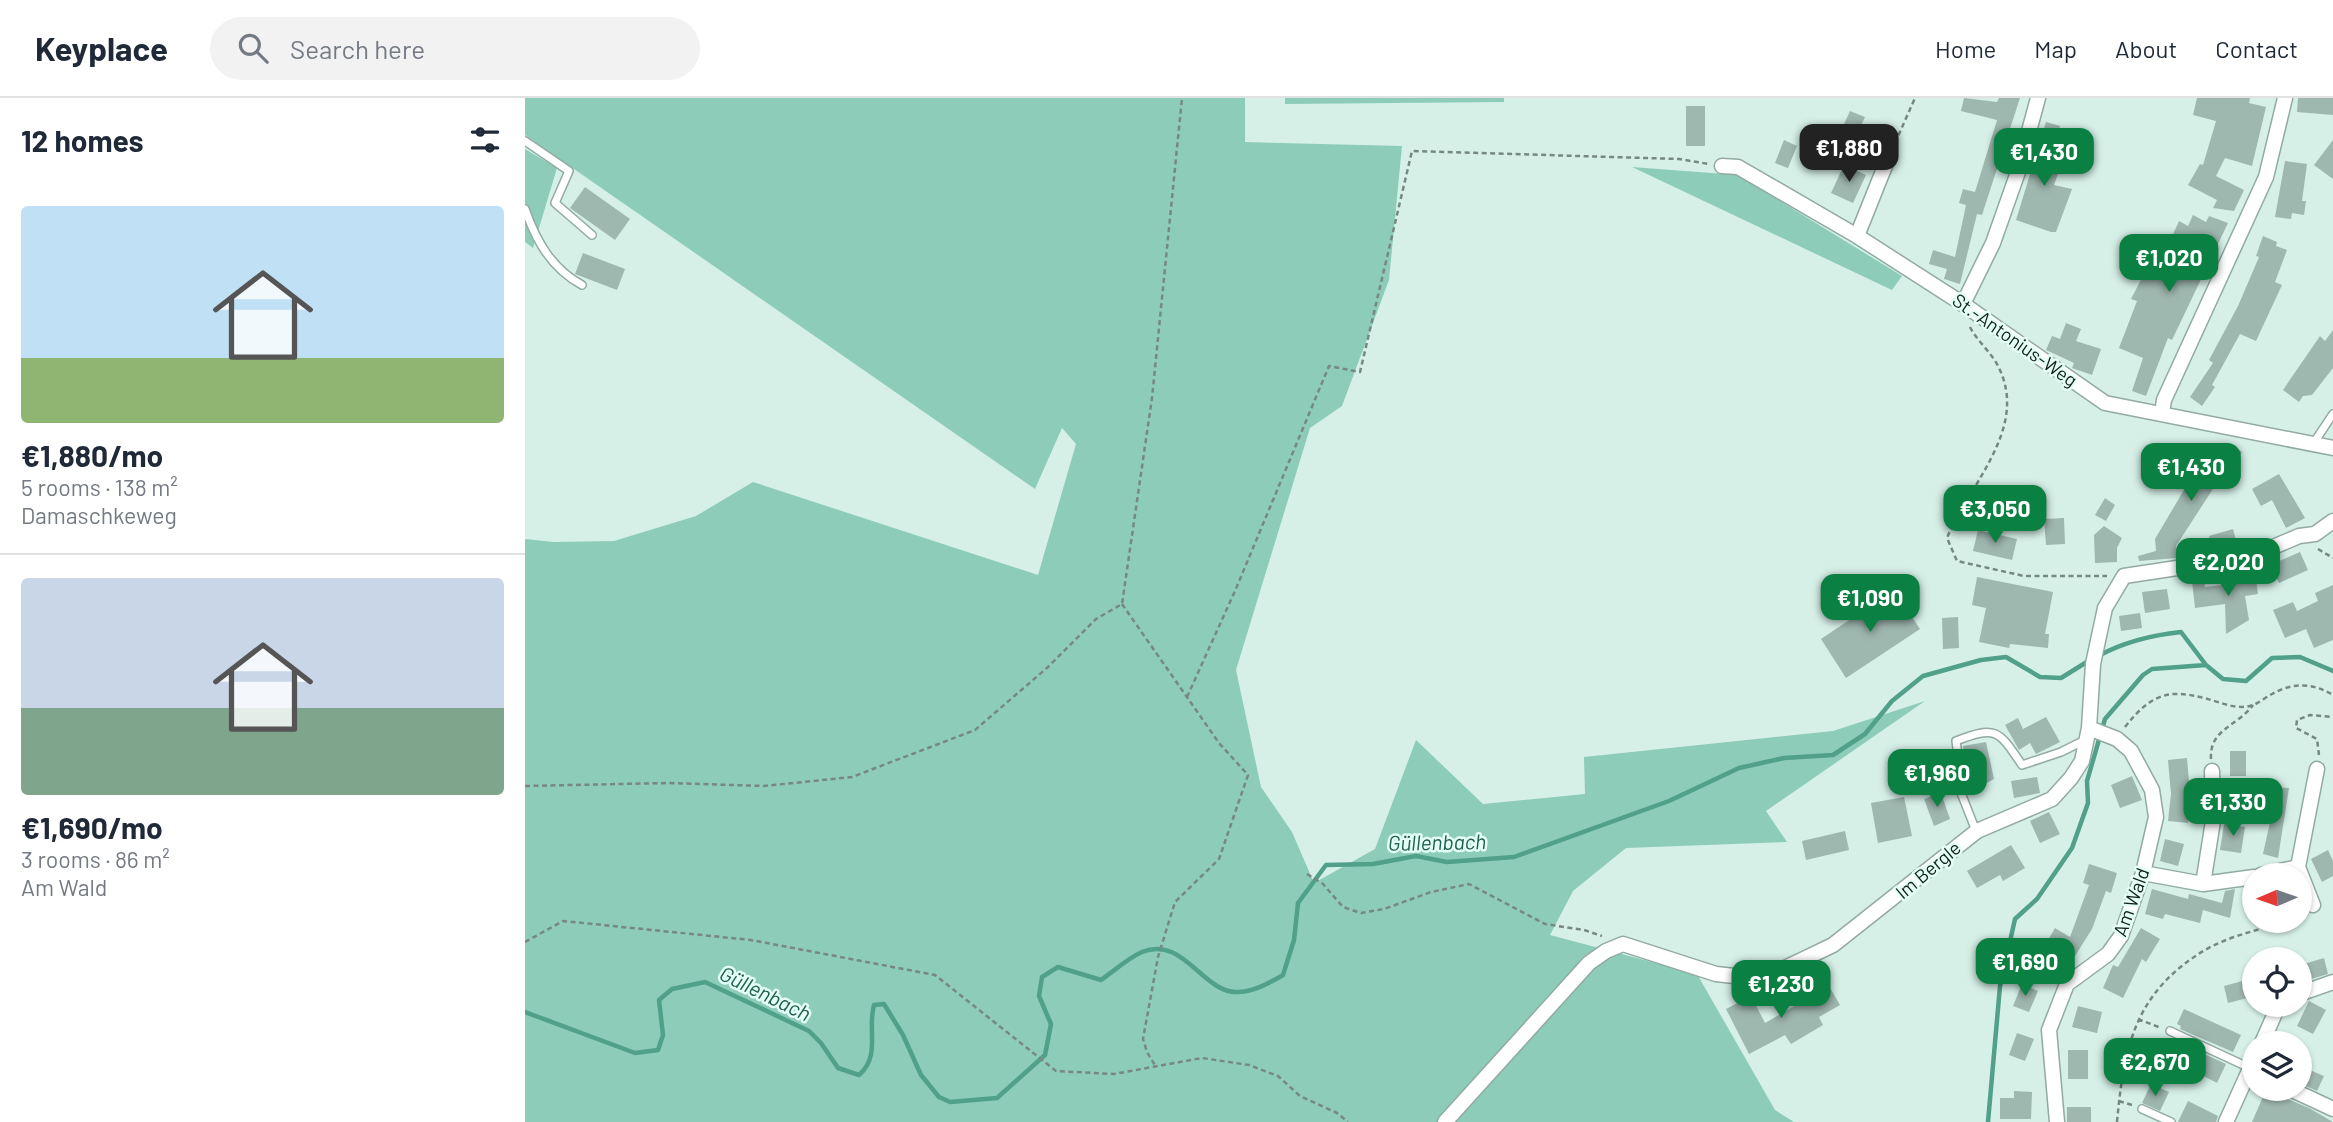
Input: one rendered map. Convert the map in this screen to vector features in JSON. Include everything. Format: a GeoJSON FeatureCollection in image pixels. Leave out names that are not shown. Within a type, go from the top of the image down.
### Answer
{"type":"FeatureCollection","features":[{"type":"Feature","properties":{"kind":"street"},"geometry":{"type":"LineString","coordinates":[[1963,304],[1993,243],[2018,172],[2038,98]]}},
{"type":"Feature","properties":{"kind":"street"},"geometry":{"type":"LineString","coordinates":[[2162,413],[2164,400],[2266,177],[2285,98]]}},
{"type":"Feature","properties":{"kind":"street"},"geometry":{"type":"LineString","coordinates":[[1857,236],[1889,156]]}},
{"type":"Feature","properties":{"kind":"street","name":"St.-Antonius-Weg"},"geometry":{"type":"LineString","coordinates":[[1722,166],[1738,167],[1857,236],[1963,304],[2105,403],[2333,448]]}},
{"type":"Feature","properties":{"kind":"street"},"geometry":{"type":"LineString","coordinates":[[2124,576],[2250,556],[2299,536],[2315,534],[2333,521]]}},
{"type":"Feature","properties":{"kind":"street","name":"Im Bergle"},"geometry":{"type":"LineString","coordinates":[[1623,944],[1716,974],[1762,979],[1833,945],[1977,831],[2052,799],[2082,761],[2089,732],[2093,664],[2105,608],[2124,576]]}},
{"type":"Feature","properties":{"kind":"street"},"geometry":{"type":"LineString","coordinates":[[2089,732],[2115,738]]}},
{"type":"Feature","properties":{"kind":"street","name":"Am Wald"},"geometry":{"type":"LineString","coordinates":[[2057,1122],[2049,1030],[2067,984],[2108,954],[2121,936],[2143,873],[2155,827],[2154,799],[2131,751],[2115,738]]}},
{"type":"Feature","properties":{"kind":"street"},"geometry":{"type":"LineString","coordinates":[[2299,863],[2317,769]]}},
{"type":"Feature","properties":{"kind":"street"},"geometry":{"type":"LineString","coordinates":[[2203,884],[2213,821],[2213,771]]}},
{"type":"Feature","properties":{"kind":"street"},"geometry":{"type":"LineString","coordinates":[[2143,873],[2203,884],[2242,879]]}},
{"type":"Feature","properties":{"kind":"street"},"geometry":{"type":"LineString","coordinates":[[1445,1122],[1589,963],[1606,951],[1623,944]]}},
{"type":"Feature","properties":{"kind":"street"},"geometry":{"type":"LineString","coordinates":[[2312,989],[2333,982]]}},
{"type":"Feature","properties":{"kind":"street"},"geometry":{"type":"LineString","coordinates":[[2226,1122],[2242,1086]]}},
{"type":"Feature","properties":{"kind":"street"},"geometry":{"type":"LineString","coordinates":[[2312,1099],[2333,1109]]}},
{"type":"Feature","properties":{"kind":"lane"},"geometry":{"type":"LineString","coordinates":[[525,142],[569,171],[555,203],[592,235]]}},
{"type":"Feature","properties":{"kind":"lane"},"geometry":{"type":"LineString","coordinates":[[525,209],[532,229],[551,260],[565,275],[582,285]]}},
{"type":"Feature","properties":{"kind":"lane"},"geometry":{"type":"LineString","coordinates":[[2312,444],[2333,414]]}},
{"type":"Feature","properties":{"kind":"lane"},"geometry":{"type":"LineString","coordinates":[[1977,831],[1952,770],[1959,762],[1956,741],[1974,734],[1997,733],[2003,736],[2022,765],[2061,752],[2089,732]]}},
{"type":"Feature","properties":{"kind":"lane"},"geometry":{"type":"LineString","coordinates":[[2170,1031],[2242,1060]]}},
{"type":"Feature","properties":{"kind":"lane"},"geometry":{"type":"LineString","coordinates":[[2142,1109],[2171,1122]]}},
{"type":"Feature","properties":{"kind":"path"},"geometry":{"type":"LineString","coordinates":[[1156,1067],[1143,1039],[1159,957],[1175,902],[1219,859],[1248,775],[1219,743],[1122,604],[1152,398],[1182,98]]}},
{"type":"Feature","properties":{"kind":"path"},"geometry":{"type":"LineString","coordinates":[[1889,156],[1916,98]]}},
{"type":"Feature","properties":{"kind":"path"},"geometry":{"type":"LineString","coordinates":[[1187,697],[1235,591],[1329,366],[1360,372],[1412,151],[1679,159],[1722,166]]}},
{"type":"Feature","properties":{"kind":"path"},"geometry":{"type":"LineString","coordinates":[[1963,304],[1971,329],[1998,366],[2008,394],[2005,428],[1990,460],[1956,516],[1947,538],[1957,561],[2024,576],[2124,576]]}},
{"type":"Feature","properties":{"kind":"path"},"geometry":{"type":"LineString","coordinates":[[525,786],[577,783],[764,786],[852,777],[975,730],[1048,667],[1096,619],[1122,604]]}},
{"type":"Feature","properties":{"kind":"path"},"geometry":{"type":"LineString","coordinates":[[2213,771],[2210,747],[2213,740],[2245,716],[2253,705],[2290,685],[2317,685],[2333,695]]}},
{"type":"Feature","properties":{"kind":"path"},"geometry":{"type":"LineString","coordinates":[[2115,738],[2142,709],[2157,698],[2176,692],[2226,705],[2253,705]]}},
{"type":"Feature","properties":{"kind":"path"},"geometry":{"type":"LineString","coordinates":[[2317,769],[2317,739],[2296,728],[2297,720],[2310,715],[2333,717]]}},
{"type":"Feature","properties":{"kind":"path"},"geometry":{"type":"LineString","coordinates":[[1307,874],[1323,884],[1343,907],[1361,913],[1384,909],[1431,892],[1469,884],[1545,924],[1584,930],[1623,944]]}},
{"type":"Feature","properties":{"kind":"path"},"geometry":{"type":"LineString","coordinates":[[525,942],[563,921],[751,940],[935,975],[1056,1071],[1114,1074],[1202,1058],[1249,1065],[1278,1076],[1300,1096],[1337,1113],[1347,1122]]}},
{"type":"Feature","properties":{"kind":"path"},"geometry":{"type":"LineString","coordinates":[[2117,1122],[2126,1058],[2138,1020],[2160,987],[2206,950],[2248,933]]}},
{"type":"Feature","properties":{"kind":"path"},"geometry":{"type":"LineString","coordinates":[[2138,1020],[2170,1031]]}},
{"type":"Feature","properties":{"kind":"path"},"geometry":{"type":"LineString","coordinates":[[2119,1101],[2142,1109]]}},
{"type":"Feature","properties":{"kind":"green space"},"geometry":{"type":"Polygon","coordinates":[[[525,98],[1245,98],[1245,142],[1402,146],[1389,280],[1342,406],[1310,428],[1236,670],[1261,787],[1292,832],[1314,883],[1375,849],[1416,740],[1483,804],[1585,794],[1584,757],[1833,731],[1925,701],[1766,811],[1787,842],[1626,848],[1573,891],[1550,935],[1697,974],[1775,1110],[1794,1122],[525,1122],[525,539],[553,542],[614,541],[696,516],[753,482],[1038,575],[1076,444],[1062,428],[1035,489],[525,135],[525,98]]]}},
{"type":"Feature","properties":{"kind":"green space"},"geometry":{"type":"Polygon","coordinates":[[[1285,98],[1504,98],[1504,102],[1285,104],[1285,98]]]}},
{"type":"Feature","properties":{"kind":"green space"},"geometry":{"type":"Polygon","coordinates":[[[525,149],[557,168],[533,248],[525,242],[525,149]]]}},
{"type":"Feature","properties":{"kind":"green space"},"geometry":{"type":"Polygon","coordinates":[[[1632,167],[1738,175],[1902,276],[1892,290],[1632,167]]]}},
{"type":"Feature","properties":{"kind":"building"},"geometry":{"type":"Polygon","coordinates":[[[1964,98],[1997,102],[1999,98],[2020,98],[1982,215],[1977,214],[1960,284],[1944,279],[1947,269],[1929,264],[1933,250],[1955,257],[1966,205],[1959,203],[1963,189],[1975,192],[1997,120],[1961,111],[1964,98]]]}},
{"type":"Feature","properties":{"kind":"building"},"geometry":{"type":"Polygon","coordinates":[[[2197,98],[2250,98],[2249,103],[2266,107],[2252,166],[2225,158],[2216,176],[2244,190],[2234,211],[2213,208],[2217,200],[2188,185],[2200,164],[2203,165],[2216,121],[2193,115],[2197,98]]]}},
{"type":"Feature","properties":{"kind":"building"},"geometry":{"type":"Polygon","coordinates":[[[2298,98],[2333,98],[2333,115],[2297,112],[2298,98]]]}},
{"type":"Feature","properties":{"kind":"building"},"geometry":{"type":"Polygon","coordinates":[[[1686,106],[1705,106],[1705,146],[1686,146],[1686,106]]]}},
{"type":"Feature","properties":{"kind":"building"},"geometry":{"type":"Polygon","coordinates":[[[1850,111],[1865,117],[1855,139],[1840,133],[1850,111]]]}},
{"type":"Feature","properties":{"kind":"building"},"geometry":{"type":"Polygon","coordinates":[[[2046,122],[2060,126],[2049,165],[2060,168],[2054,185],[2072,189],[2056,232],[2016,220],[2046,122]]]}},
{"type":"Feature","properties":{"kind":"building"},"geometry":{"type":"Polygon","coordinates":[[[1824,127],[1838,134],[1830,152],[1816,145],[1824,127]]]}},
{"type":"Feature","properties":{"kind":"building"},"geometry":{"type":"Polygon","coordinates":[[[1784,140],[1797,146],[1788,168],[1775,163],[1784,140]]]}},
{"type":"Feature","properties":{"kind":"building"},"geometry":{"type":"Polygon","coordinates":[[[2333,140],[2333,179],[2314,165],[2333,140]]]}},
{"type":"Feature","properties":{"kind":"building"},"geometry":{"type":"Polygon","coordinates":[[[2285,161],[2307,164],[2302,201],[2306,201],[2304,215],[2292,213],[2291,219],[2275,217],[2285,161]]]}},
{"type":"Feature","properties":{"kind":"building"},"geometry":{"type":"Polygon","coordinates":[[[1844,165],[1866,175],[1853,203],[1831,193],[1844,165]]]}},
{"type":"Feature","properties":{"kind":"building"},"geometry":{"type":"Polygon","coordinates":[[[585,187],[630,219],[615,240],[570,208],[585,187]]]}},
{"type":"Feature","properties":{"kind":"building"},"geometry":{"type":"Polygon","coordinates":[[[2193,215],[2206,222],[2209,216],[2228,223],[2172,340],[2168,338],[2146,396],[2132,391],[2143,358],[2119,348],[2137,301],[2131,299],[2144,274],[2154,277],[2179,221],[2188,226],[2193,215]]]}},
{"type":"Feature","properties":{"kind":"building"},"geometry":{"type":"Polygon","coordinates":[[[2263,236],[2287,250],[2275,282],[2282,285],[2256,341],[2240,334],[2212,385],[2215,387],[2202,406],[2190,397],[2213,363],[2209,360],[2238,306],[2259,257],[2256,256],[2263,236]]]}},
{"type":"Feature","properties":{"kind":"building"},"geometry":{"type":"Polygon","coordinates":[[[583,253],[625,269],[617,290],[575,274],[583,253]]]}},
{"type":"Feature","properties":{"kind":"building"},"geometry":{"type":"Polygon","coordinates":[[[2066,323],[2081,329],[2076,341],[2101,349],[2092,375],[2072,368],[2074,363],[2046,350],[2052,336],[2060,339],[2066,323]]]}},
{"type":"Feature","properties":{"kind":"building"},"geometry":{"type":"Polygon","coordinates":[[[2333,330],[2333,368],[2312,395],[2303,396],[2299,402],[2283,390],[2320,336],[2325,341],[2333,330]]]}},
{"type":"Feature","properties":{"kind":"building"},"geometry":{"type":"Polygon","coordinates":[[[2230,444],[2242,452],[2235,463],[2231,461],[2176,546],[2177,558],[2139,561],[2138,556],[2156,551],[2155,539],[2207,451],[2214,455],[2216,451],[2223,455],[2230,444]]]}},
{"type":"Feature","properties":{"kind":"building"},"geometry":{"type":"Polygon","coordinates":[[[2279,474],[2305,518],[2286,528],[2272,500],[2261,506],[2252,489],[2279,474]]]}},
{"type":"Feature","properties":{"kind":"building"},"geometry":{"type":"Polygon","coordinates":[[[2105,498],[2115,505],[2106,521],[2095,515],[2105,498]]]}},
{"type":"Feature","properties":{"kind":"building"},"geometry":{"type":"Polygon","coordinates":[[[2064,518],[2065,544],[2046,545],[2044,519],[2064,518]]]}},
{"type":"Feature","properties":{"kind":"building"},"geometry":{"type":"Polygon","coordinates":[[[2104,526],[2122,538],[2117,548],[2117,562],[2095,563],[2094,535],[2104,526]]]}},
{"type":"Feature","properties":{"kind":"building"},"geometry":{"type":"Polygon","coordinates":[[[2233,529],[2238,548],[2214,553],[2209,536],[2233,529]]]}},
{"type":"Feature","properties":{"kind":"building"},"geometry":{"type":"Polygon","coordinates":[[[1978,530],[2017,539],[2012,560],[1973,551],[1978,530]]]}},
{"type":"Feature","properties":{"kind":"building"},"geometry":{"type":"Polygon","coordinates":[[[2300,552],[2308,570],[2279,583],[2270,565],[2300,552]]]}},
{"type":"Feature","properties":{"kind":"building"},"geometry":{"type":"Polygon","coordinates":[[[2255,572],[2258,594],[2245,596],[2249,620],[2226,634],[2225,604],[2195,608],[2192,581],[2204,580],[2205,587],[2232,584],[2230,576],[2255,572]]]}},
{"type":"Feature","properties":{"kind":"building"},"geometry":{"type":"Polygon","coordinates":[[[1977,577],[2053,592],[2045,634],[2049,634],[2048,648],[2010,644],[2009,648],[1979,642],[1986,608],[1972,605],[1977,577]]]}},
{"type":"Feature","properties":{"kind":"building"},"geometry":{"type":"Polygon","coordinates":[[[2333,585],[2333,640],[2314,648],[2306,629],[2285,638],[2273,610],[2293,602],[2297,611],[2318,601],[2315,593],[2333,585]]]}},
{"type":"Feature","properties":{"kind":"building"},"geometry":{"type":"Polygon","coordinates":[[[2167,589],[2170,609],[2145,613],[2142,592],[2167,589]]]}},
{"type":"Feature","properties":{"kind":"building"},"geometry":{"type":"Polygon","coordinates":[[[1894,590],[1920,629],[1846,678],[1821,639],[1894,590]]]}},
{"type":"Feature","properties":{"kind":"building"},"geometry":{"type":"Polygon","coordinates":[[[2140,613],[2142,628],[2121,631],[2119,616],[2140,613]]]}},
{"type":"Feature","properties":{"kind":"building"},"geometry":{"type":"Polygon","coordinates":[[[1958,617],[1959,648],[1943,649],[1942,618],[1958,617]]]}},
{"type":"Feature","properties":{"kind":"building"},"geometry":{"type":"Polygon","coordinates":[[[2046,717],[2060,742],[2036,754],[2030,743],[2019,750],[2005,725],[2018,718],[2023,729],[2046,717]]]}},
{"type":"Feature","properties":{"kind":"building"},"geometry":{"type":"Polygon","coordinates":[[[1986,742],[1994,779],[1972,791],[1963,746],[1986,742]]]}},
{"type":"Feature","properties":{"kind":"building"},"geometry":{"type":"Polygon","coordinates":[[[2230,751],[2246,751],[2246,776],[2230,776],[2230,751]]]}},
{"type":"Feature","properties":{"kind":"building"},"geometry":{"type":"Polygon","coordinates":[[[2187,758],[2190,793],[2188,823],[2168,821],[2171,794],[2168,760],[2187,758]]]}},
{"type":"Feature","properties":{"kind":"building"},"geometry":{"type":"Polygon","coordinates":[[[2132,776],[2142,800],[2120,808],[2111,785],[2132,776]]]}},
{"type":"Feature","properties":{"kind":"building"},"geometry":{"type":"Polygon","coordinates":[[[2037,777],[2040,793],[2014,798],[2011,781],[2037,777]]]}},
{"type":"Feature","properties":{"kind":"building"},"geometry":{"type":"Polygon","coordinates":[[[2272,787],[2289,788],[2278,858],[2263,854],[2272,813],[2269,812],[2272,787]]]}},
{"type":"Feature","properties":{"kind":"building"},"geometry":{"type":"Polygon","coordinates":[[[1941,793],[1950,819],[1934,826],[1924,799],[1941,793]]]}},
{"type":"Feature","properties":{"kind":"building"},"geometry":{"type":"Polygon","coordinates":[[[1904,797],[1912,836],[1878,843],[1871,803],[1904,797]]]}},
{"type":"Feature","properties":{"kind":"building"},"geometry":{"type":"Polygon","coordinates":[[[2049,812],[2060,834],[2040,843],[2030,821],[2049,812]]]}},
{"type":"Feature","properties":{"kind":"building"},"geometry":{"type":"Polygon","coordinates":[[[2224,824],[2245,827],[2241,853],[2220,850],[2224,824]]]}},
{"type":"Feature","properties":{"kind":"building"},"geometry":{"type":"Polygon","coordinates":[[[1845,831],[1849,850],[1806,860],[1802,841],[1845,831]]]}},
{"type":"Feature","properties":{"kind":"building"},"geometry":{"type":"Polygon","coordinates":[[[2165,839],[2184,844],[2178,866],[2160,861],[2165,839]]]}},
{"type":"Feature","properties":{"kind":"building"},"geometry":{"type":"Polygon","coordinates":[[[2011,845],[2025,868],[2003,881],[2000,875],[1977,888],[1967,871],[2011,845]]]}},
{"type":"Feature","properties":{"kind":"building"},"geometry":{"type":"Polygon","coordinates":[[[2328,850],[2333,861],[2333,876],[2322,882],[2311,859],[2328,850]]]}},
{"type":"Feature","properties":{"kind":"building"},"geometry":{"type":"Polygon","coordinates":[[[2089,864],[2117,873],[2111,893],[2106,891],[2092,929],[2070,964],[2054,954],[2057,948],[2047,942],[2055,928],[2070,937],[2089,885],[2083,883],[2089,864]]]}},
{"type":"Feature","properties":{"kind":"building"},"geometry":{"type":"Polygon","coordinates":[[[2152,889],[2188,899],[2189,894],[2222,903],[2225,891],[2235,889],[2230,918],[2203,910],[2200,923],[2165,914],[2163,919],[2145,914],[2152,889]]]}},
{"type":"Feature","properties":{"kind":"building"},"geometry":{"type":"Polygon","coordinates":[[[2141,928],[2160,939],[2146,962],[2142,959],[2123,998],[2103,988],[2113,965],[2118,967],[2141,928]]]}},
{"type":"Feature","properties":{"kind":"building"},"geometry":{"type":"Polygon","coordinates":[[[2324,958],[2328,974],[2312,979],[2312,962],[2324,958]]]}},
{"type":"Feature","properties":{"kind":"building"},"geometry":{"type":"Polygon","coordinates":[[[2242,981],[2242,999],[2228,1003],[2224,986],[2242,981]]]}},
{"type":"Feature","properties":{"kind":"building"},"geometry":{"type":"Polygon","coordinates":[[[2022,984],[2038,991],[2029,1012],[2013,1006],[2022,984]]]}},
{"type":"Feature","properties":{"kind":"building"},"geometry":{"type":"Polygon","coordinates":[[[1829,986],[1840,1005],[1819,1017],[1823,1025],[1791,1044],[1785,1035],[1749,1054],[1726,1009],[1751,996],[1765,1023],[1829,986]]]}},
{"type":"Feature","properties":{"kind":"building"},"geometry":{"type":"Polygon","coordinates":[[[2312,1003],[2326,1010],[2313,1034],[2312,1031],[2297,1026],[2301,1017],[2312,1017],[2312,1003]]]}},
{"type":"Feature","properties":{"kind":"building"},"geometry":{"type":"Polygon","coordinates":[[[2078,1006],[2102,1012],[2097,1033],[2072,1027],[2078,1006]]]}},
{"type":"Feature","properties":{"kind":"building"},"geometry":{"type":"Polygon","coordinates":[[[2184,1009],[2241,1035],[2233,1052],[2180,1029],[2181,1026],[2177,1024],[2184,1009]]]}},
{"type":"Feature","properties":{"kind":"building"},"geometry":{"type":"Polygon","coordinates":[[[2017,1033],[2034,1039],[2025,1061],[2009,1055],[2017,1033]]]}},
{"type":"Feature","properties":{"kind":"building"},"geometry":{"type":"Polygon","coordinates":[[[2172,1039],[2226,1064],[2217,1083],[2164,1056],[2172,1039]]]}},
{"type":"Feature","properties":{"kind":"building"},"geometry":{"type":"Polygon","coordinates":[[[2068,1050],[2088,1050],[2088,1079],[2068,1079],[2068,1050]]]}},
{"type":"Feature","properties":{"kind":"building"},"geometry":{"type":"Polygon","coordinates":[[[2312,1071],[2324,1076],[2317,1091],[2312,1089],[2312,1071]]]}},
{"type":"Feature","properties":{"kind":"building"},"geometry":{"type":"Polygon","coordinates":[[[2151,1084],[2169,1092],[2160,1111],[2142,1103],[2151,1084]]]}},
{"type":"Feature","properties":{"kind":"building"},"geometry":{"type":"Polygon","coordinates":[[[2014,1091],[2032,1092],[2031,1119],[2000,1119],[2000,1098],[2014,1098],[2014,1091]]]}},
{"type":"Feature","properties":{"kind":"building"},"geometry":{"type":"Polygon","coordinates":[[[2188,1101],[2218,1116],[2216,1122],[2178,1122],[2188,1101]]]}},
{"type":"Feature","properties":{"kind":"building"},"geometry":{"type":"Polygon","coordinates":[[[2261,1101],[2292,1101],[2333,1122],[2252,1122],[2261,1101]]]}},
{"type":"Feature","properties":{"kind":"building"},"geometry":{"type":"Polygon","coordinates":[[[2067,1107],[2091,1107],[2091,1122],[2067,1122],[2067,1107]]]}},
{"type":"Feature","properties":{"kind":"waterway","name":"Güllenbach"},"geometry":{"type":"LineString","coordinates":[[2098,656],[2138,640],[2181,632],[2206,665],[2223,679],[2246,681],[2272,658],[2300,657],[2333,671]]}},
{"type":"Feature","properties":{"kind":"waterway","name":"Güllenbach"},"geometry":{"type":"LineString","coordinates":[[525,1012],[635,1053],[658,1050],[663,1035],[659,1000],[672,989],[705,982],[809,1031],[838,1068],[859,1075],[866,1068],[872,1051],[874,1005],[884,1004],[903,1035],[921,1075],[939,1097],[950,1102],[997,1098],[1045,1055],[1051,1024],[1039,996],[1042,977],[1058,967],[1101,980],[1126,961],[1142,952],[1156,949],[1181,957],[1225,990],[1243,992],[1255,989],[1283,975],[1294,940],[1298,903],[1326,865],[1373,864],[1416,856],[1447,862],[1514,857],[1669,801],[1739,768],[1784,758],[1833,755],[1865,734],[1892,701],[1923,676],[1981,660],[2006,657],[2040,677],[2061,678],[2090,660]]}},
{"type":"Feature","properties":{"kind":"waterway"},"geometry":{"type":"LineString","coordinates":[[1988,1122],[2000,986],[2015,919],[2037,899],[2072,848],[2088,803],[2087,781],[2105,719],[2143,675],[2152,669],[2206,665]]}}]}
